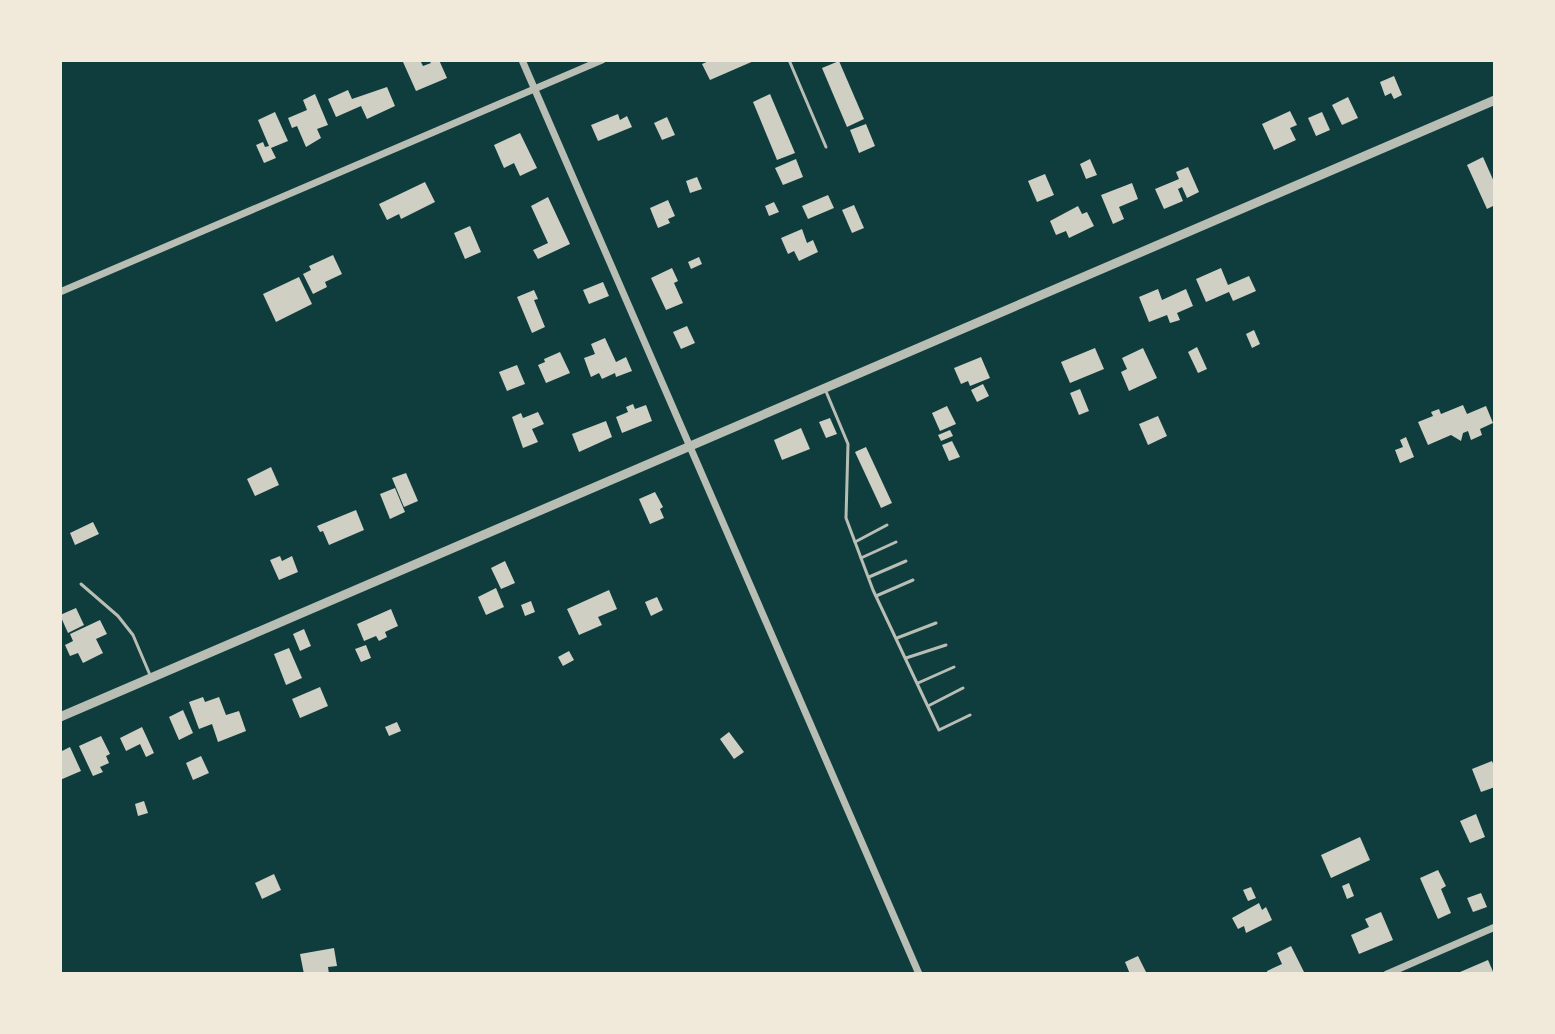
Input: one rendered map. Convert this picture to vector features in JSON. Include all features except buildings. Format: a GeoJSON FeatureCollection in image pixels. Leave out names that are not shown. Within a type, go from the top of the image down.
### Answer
{"type":"FeatureCollection","features":[{"type":"Feature","properties":{"kind":"street"},"geometry":{"type":"LineString","coordinates":[[522,60],[919,974]]}},
{"type":"Feature","properties":{"kind":"street"},"geometry":{"type":"LineString","coordinates":[[60,292],[602,60]]}},
{"type":"Feature","properties":{"kind":"street"},"geometry":{"type":"LineString","coordinates":[[60,717],[1495,100]]}},
{"type":"Feature","properties":{"kind":"street"},"geometry":{"type":"LineString","coordinates":[[1387,974],[1495,927]]}},
{"type":"Feature","properties":{"kind":"lane"},"geometry":{"type":"LineString","coordinates":[[789,60],[826,147]]}},
{"type":"Feature","properties":{"kind":"lane"},"geometry":{"type":"LineString","coordinates":[[825,389],[848,444],[846,518],[876,596],[939,730],[970,715]]}},
{"type":"Feature","properties":{"kind":"lane"},"geometry":{"type":"LineString","coordinates":[[855,542],[887,525]]}},
{"type":"Feature","properties":{"kind":"lane"},"geometry":{"type":"LineString","coordinates":[[861,558],[896,542]]}},
{"type":"Feature","properties":{"kind":"lane"},"geometry":{"type":"LineString","coordinates":[[869,577],[906,561]]}},
{"type":"Feature","properties":{"kind":"lane"},"geometry":{"type":"LineString","coordinates":[[876,596],[913,580]]}},
{"type":"Feature","properties":{"kind":"lane"},"geometry":{"type":"LineString","coordinates":[[81,584],[118,616],[133,635],[152,679]]}},
{"type":"Feature","properties":{"kind":"lane"},"geometry":{"type":"LineString","coordinates":[[897,638],[936,623]]}},
{"type":"Feature","properties":{"kind":"lane"},"geometry":{"type":"LineString","coordinates":[[906,658],[946,645]]}},
{"type":"Feature","properties":{"kind":"lane"},"geometry":{"type":"LineString","coordinates":[[918,683],[954,667]]}},
{"type":"Feature","properties":{"kind":"lane"},"geometry":{"type":"LineString","coordinates":[[928,706],[963,688]]}}]}
